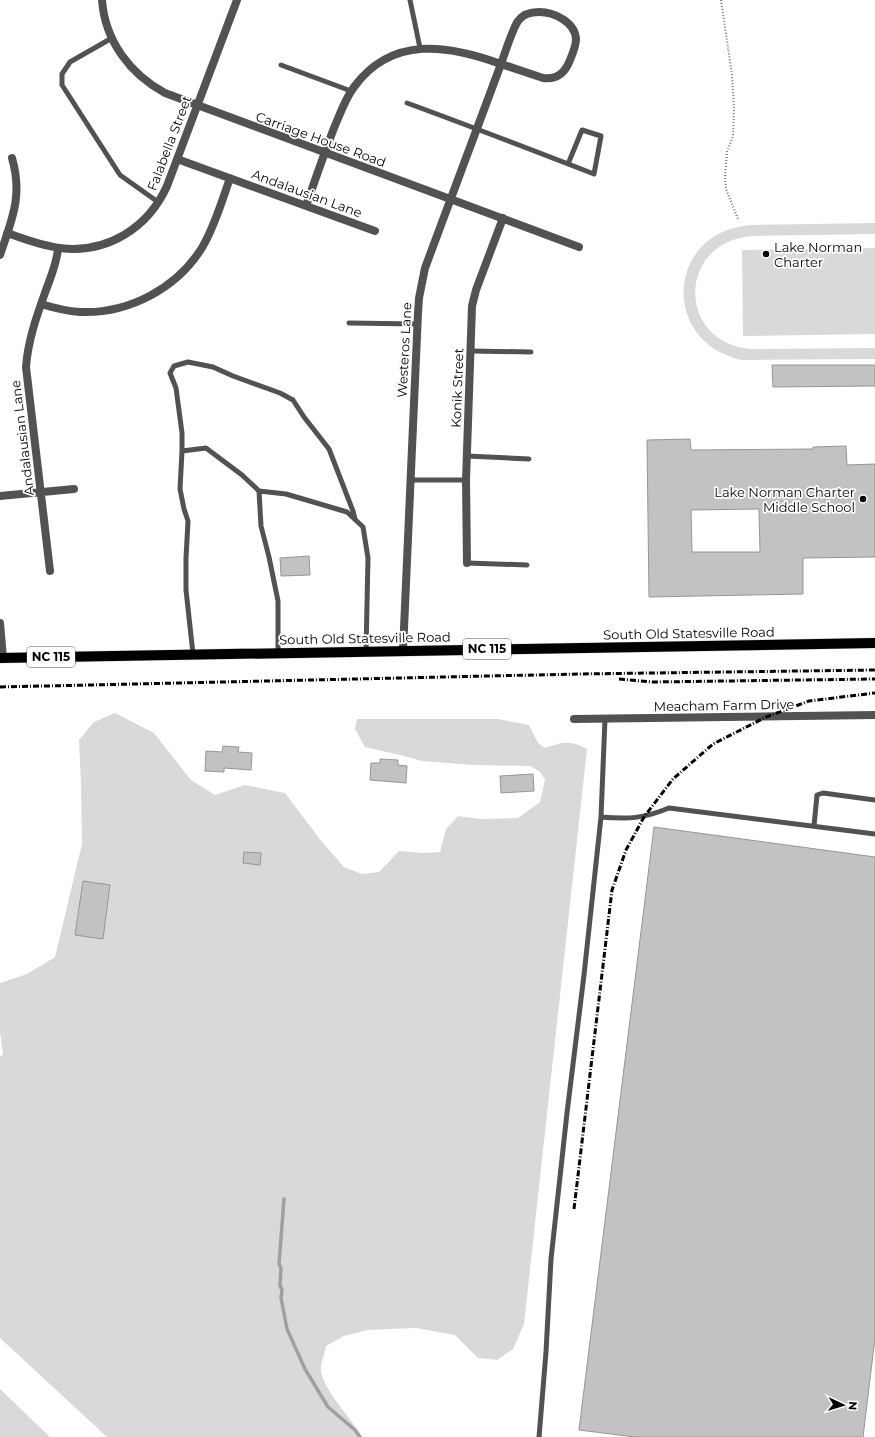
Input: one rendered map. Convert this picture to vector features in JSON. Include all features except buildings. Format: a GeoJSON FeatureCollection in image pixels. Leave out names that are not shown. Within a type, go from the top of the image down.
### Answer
{"type":"FeatureCollection","features":[{"type":"Feature","properties":{"kind":"main road","name":"South Old Statesville Road"},"geometry":{"type":"LineString","coordinates":[[2,658],[875,643]]}},
{"type":"Feature","properties":{"kind":"street","name":"Carriage House Road"},"geometry":{"type":"LineString","coordinates":[[102,0],[106,22],[121,55],[145,81],[165,93],[579,247]]}},
{"type":"Feature","properties":{"kind":"street","name":"Falabella Street"},"geometry":{"type":"LineString","coordinates":[[7,233],[36,243],[58,248],[92,248],[113,241],[128,233],[141,223],[158,202],[166,186],[237,0]]}},
{"type":"Feature","properties":{"kind":"street","name":"Westeros Lane"},"geometry":{"type":"LineString","coordinates":[[403,651],[417,324],[419,298],[425,268],[450,199],[477,128],[501,64],[517,22],[524,15],[530,12],[540,12],[554,15],[570,25],[574,31],[576,39],[573,54],[567,68],[562,74],[556,77],[550,79],[543,78],[501,64]]}},
{"type":"Feature","properties":{"kind":"street"},"geometry":{"type":"LineString","coordinates":[[306,206],[343,106],[351,91],[368,72],[385,59],[405,51],[420,48],[437,48],[461,51],[501,64]]}},
{"type":"Feature","properties":{"kind":"street"},"geometry":{"type":"LineString","coordinates":[[0,255],[15,211],[17,195],[17,179],[12,158]]}},
{"type":"Feature","properties":{"kind":"street","name":"Andalausian Lane"},"geometry":{"type":"LineString","coordinates":[[177,158],[375,231]]}},
{"type":"Feature","properties":{"kind":"street"},"geometry":{"type":"LineString","coordinates":[[41,304],[66,311],[106,311],[144,299],[166,286],[186,268],[202,247],[214,223],[230,178]]}},
{"type":"Feature","properties":{"kind":"street","name":"Konik Street"},"geometry":{"type":"LineString","coordinates":[[466,563],[466,480],[470,351],[474,298],[502,218]]}},
{"type":"Feature","properties":{"kind":"street","name":"Andalausian Lane"},"geometry":{"type":"LineString","coordinates":[[50,571],[26,367],[29,341],[56,263],[58,248]]}},
{"type":"Feature","properties":{"kind":"street"},"geometry":{"type":"LineString","coordinates":[[0,496],[74,489]]}},
{"type":"Feature","properties":{"kind":"street"},"geometry":{"type":"LineString","coordinates":[[0,624],[2,658]]}},
{"type":"Feature","properties":{"kind":"street","name":"Meacham Farm Drive"},"geometry":{"type":"LineString","coordinates":[[574,720],[875,715]]}},
{"type":"Feature","properties":{"kind":"lane"},"geometry":{"type":"LineString","coordinates":[[410,0],[420,48]]}},
{"type":"Feature","properties":{"kind":"lane"},"geometry":{"type":"LineString","coordinates":[[112,38],[70,62],[62,74],[62,85],[120,175],[158,202]]}},
{"type":"Feature","properties":{"kind":"lane"},"geometry":{"type":"LineString","coordinates":[[280,65],[351,91]]}},
{"type":"Feature","properties":{"kind":"lane"},"geometry":{"type":"LineString","coordinates":[[408,103],[477,128],[568,164],[594,174],[601,136],[582,130],[568,164]]}},
{"type":"Feature","properties":{"kind":"lane"},"geometry":{"type":"LineString","coordinates":[[349,323],[417,324]]}},
{"type":"Feature","properties":{"kind":"lane"},"geometry":{"type":"LineString","coordinates":[[470,351],[531,352]]}},
{"type":"Feature","properties":{"kind":"lane"},"geometry":{"type":"LineString","coordinates":[[193,654],[186,590],[188,521],[180,489],[182,433],[176,388],[170,373],[174,366],[188,362],[213,367],[280,393],[293,400],[304,417],[329,449],[355,519]]}},
{"type":"Feature","properties":{"kind":"lane"},"geometry":{"type":"LineString","coordinates":[[182,451],[206,448],[242,475],[259,491],[286,494],[347,512],[363,527],[368,558],[366,651]]}},
{"type":"Feature","properties":{"kind":"lane"},"geometry":{"type":"LineString","coordinates":[[467,456],[529,459]]}},
{"type":"Feature","properties":{"kind":"lane"},"geometry":{"type":"LineString","coordinates":[[410,480],[466,480]]}},
{"type":"Feature","properties":{"kind":"lane"},"geometry":{"type":"LineString","coordinates":[[259,491],[261,526],[278,601],[278,653]]}},
{"type":"Feature","properties":{"kind":"lane"},"geometry":{"type":"LineString","coordinates":[[466,563],[527,565]]}},
{"type":"Feature","properties":{"kind":"lane"},"geometry":{"type":"LineString","coordinates":[[539,1437],[546,1352],[551,1259],[601,817],[605,719]]}},
{"type":"Feature","properties":{"kind":"lane"},"geometry":{"type":"LineString","coordinates":[[814,826],[817,794],[823,793],[875,800]]}},
{"type":"Feature","properties":{"kind":"lane"},"geometry":{"type":"LineString","coordinates":[[601,817],[625,819],[644,817],[669,808],[875,834]]}},
{"type":"Feature","properties":{"kind":"path"},"geometry":{"type":"LineString","coordinates":[[720,0],[732,75],[734,109],[733,136],[727,152],[725,177],[726,189],[738,219]]}},
{"type":"Feature","properties":{"kind":"shaded area"},"geometry":{"type":"Polygon","coordinates":[[[875,223],[875,234],[751,236],[726,243],[709,256],[699,274],[695,293],[699,313],[710,330],[727,343],[752,349],[875,348],[875,359],[741,360],[714,349],[696,332],[686,311],[684,288],[689,265],[702,246],[723,232],[751,225],[875,223]]]}},
{"type":"Feature","properties":{"kind":"shaded area"},"geometry":{"type":"Polygon","coordinates":[[[875,248],[875,334],[743,336],[742,250],[875,248]]]}},
{"type":"Feature","properties":{"kind":"shaded area"},"geometry":{"type":"Polygon","coordinates":[[[115,713],[154,733],[191,780],[215,795],[245,785],[285,793],[322,842],[344,867],[362,874],[379,872],[399,851],[423,853],[440,852],[446,829],[458,816],[481,819],[518,818],[540,802],[545,780],[540,772],[531,766],[473,765],[422,761],[365,747],[355,729],[357,719],[498,719],[529,725],[538,743],[545,748],[557,744],[571,743],[587,749],[524,1324],[513,1349],[497,1360],[478,1358],[455,1335],[416,1328],[368,1330],[344,1336],[326,1346],[321,1368],[323,1379],[332,1396],[362,1437],[107,1437],[0,1338],[0,1056],[3,1055],[0,1032],[0,983],[27,974],[55,957],[82,844],[79,740],[94,722],[115,713]]]}},
{"type":"Feature","properties":{"kind":"shaded area"},"geometry":{"type":"Polygon","coordinates":[[[0,1389],[50,1437],[0,1437],[0,1389]]]}},
{"type":"Feature","properties":{"kind":"waterway"},"geometry":{"type":"LineString","coordinates":[[284,1199],[279,1264],[281,1268],[281,1298],[287,1329],[305,1369],[328,1407],[355,1430],[360,1437]]}},
{"type":"Feature","properties":{"kind":"railway"},"geometry":{"type":"LineString","coordinates":[[0,687],[578,674],[875,670]]}},
{"type":"Feature","properties":{"kind":"railway"},"geometry":{"type":"LineString","coordinates":[[619,679],[652,682],[875,679]]}},
{"type":"Feature","properties":{"kind":"railway"},"geometry":{"type":"LineString","coordinates":[[574,1209],[612,890],[626,850],[644,817],[673,779],[713,744],[766,717],[809,701],[875,693]]}},
{"type":"Feature","properties":{"kind":"place","name":"Lake Norman Charter"},"geometry":{"type":"Point","coordinates":[766,254]}},
{"type":"Feature","properties":{"kind":"place","name":"Lake Norman Charter Middle School"},"geometry":{"type":"Point","coordinates":[863,499]}}]}
